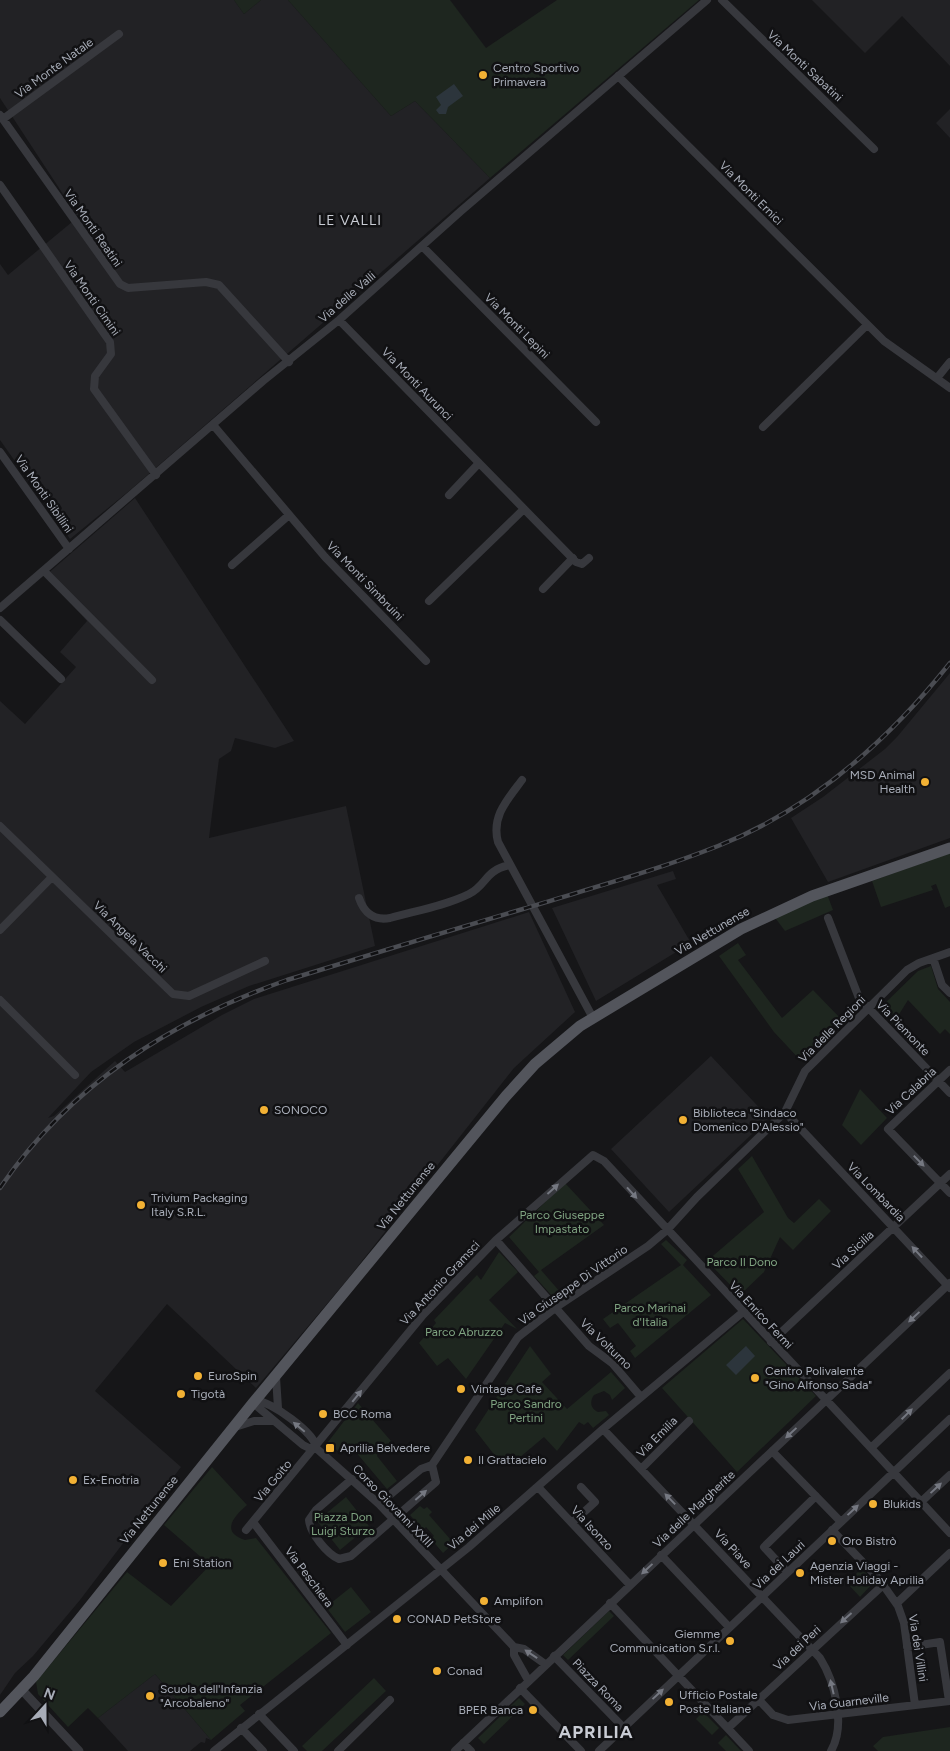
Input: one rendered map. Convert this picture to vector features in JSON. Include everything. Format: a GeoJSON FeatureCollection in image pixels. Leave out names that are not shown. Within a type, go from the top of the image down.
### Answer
{"type":"FeatureCollection","features":[{"type":"Feature","properties":{"kind":"main road","name":"Via Nettunense"},"geometry":{"type":"LineString","coordinates":[[0,1712],[22,1690],[232,1428],[524,1075],[556,1045],[593,1018],[776,911],[812,896],[950,848]]}},
{"type":"Feature","properties":{"kind":"street","name":"Via delle Valli"},"geometry":{"type":"LineString","coordinates":[[0,608],[214,426],[263,381],[339,320],[707,0]]}},
{"type":"Feature","properties":{"kind":"street","name":"Via Monti Sabatini"},"geometry":{"type":"LineString","coordinates":[[722,0],[874,149]]}},
{"type":"Feature","properties":{"kind":"street","name":"Via Monte Natale"},"geometry":{"type":"LineString","coordinates":[[1,117],[118,34]]}},
{"type":"Feature","properties":{"kind":"street","name":"Via Monti Ernici"},"geometry":{"type":"LineString","coordinates":[[618,76],[868,325],[900,354],[950,388]]}},
{"type":"Feature","properties":{"kind":"street","name":"Via Monti Reatini"},"geometry":{"type":"LineString","coordinates":[[1,117],[120,284],[128,288],[206,282],[219,285],[289,362]]}},
{"type":"Feature","properties":{"kind":"street","name":"Via Monti Cimini"},"geometry":{"type":"LineString","coordinates":[[0,185],[110,342],[111,354],[95,376],[94,389],[156,475]]}},
{"type":"Feature","properties":{"kind":"street","name":"Via Monti Lepini"},"geometry":{"type":"LineString","coordinates":[[422,246],[596,422]]}},
{"type":"Feature","properties":{"kind":"street","name":"Via Monti Aurunci"},"geometry":{"type":"LineString","coordinates":[[339,320],[572,558]]}},
{"type":"Feature","properties":{"kind":"street"},"geometry":{"type":"LineString","coordinates":[[763,427],[868,325]]}},
{"type":"Feature","properties":{"kind":"street"},"geometry":{"type":"LineString","coordinates":[[937,378],[950,362]]}},
{"type":"Feature","properties":{"kind":"street","name":"Via Monti Simbruini"},"geometry":{"type":"LineString","coordinates":[[214,426],[332,564],[426,661]]}},
{"type":"Feature","properties":{"kind":"street","name":"Via Monti Sibillini"},"geometry":{"type":"LineString","coordinates":[[0,452],[69,549]]}},
{"type":"Feature","properties":{"kind":"street"},"geometry":{"type":"LineString","coordinates":[[449,495],[480,463]]}},
{"type":"Feature","properties":{"kind":"street"},"geometry":{"type":"LineString","coordinates":[[429,601],[524,509]]}},
{"type":"Feature","properties":{"kind":"street"},"geometry":{"type":"LineString","coordinates":[[232,565],[289,515]]}},
{"type":"Feature","properties":{"kind":"street"},"geometry":{"type":"LineString","coordinates":[[543,589],[572,558],[582,564],[589,558]]}},
{"type":"Feature","properties":{"kind":"street"},"geometry":{"type":"LineString","coordinates":[[44,571],[152,680]]}},
{"type":"Feature","properties":{"kind":"street"},"geometry":{"type":"LineString","coordinates":[[0,620],[61,679]]}},
{"type":"Feature","properties":{"kind":"street"},"geometry":{"type":"LineString","coordinates":[[522,780],[501,809],[496,821],[498,842],[593,1018]]}},
{"type":"Feature","properties":{"kind":"street","name":"Via Angela Vacchi"},"geometry":{"type":"LineString","coordinates":[[0,826],[176,996],[191,995],[264,961]]}},
{"type":"Feature","properties":{"kind":"street"},"geometry":{"type":"LineString","coordinates":[[360,898],[365,910],[371,915],[380,919],[390,918],[466,895],[479,886],[489,874],[509,865]]}},
{"type":"Feature","properties":{"kind":"street"},"geometry":{"type":"LineString","coordinates":[[0,930],[52,877]]}},
{"type":"Feature","properties":{"kind":"street","name":"Via Piemonte"},"geometry":{"type":"LineString","coordinates":[[828,918],[854,989],[869,1009],[950,1093]]}},
{"type":"Feature","properties":{"kind":"street","name":"Via delle Regioni"},"geometry":{"type":"LineString","coordinates":[[667,1230],[697,1197],[785,1112],[805,1071],[909,968],[950,952]]}},
{"type":"Feature","properties":{"kind":"street"},"geometry":{"type":"LineString","coordinates":[[933,958],[942,985],[949,991]]}},
{"type":"Feature","properties":{"kind":"street"},"geometry":{"type":"LineString","coordinates":[[0,1000],[75,1075]]}},
{"type":"Feature","properties":{"kind":"street","name":"Via Calabria"},"geometry":{"type":"LineString","coordinates":[[940,1183],[888,1129],[950,1070]]}},
{"type":"Feature","properties":{"kind":"street","name":"Via Lombardia"},"geometry":{"type":"LineString","coordinates":[[785,1112],[949,1285]]}},
{"type":"Feature","properties":{"kind":"street","name":"Via Antonio Gramsci"},"geometry":{"type":"LineString","coordinates":[[316,1448],[423,1315],[496,1240],[590,1156],[599,1156]]}},
{"type":"Feature","properties":{"kind":"street","name":"Via Enrico Fermi"},"geometry":{"type":"LineString","coordinates":[[599,1156],[771,1342],[872,1447],[950,1534]]}},
{"type":"Feature","properties":{"kind":"street","name":"Via Sicilia"},"geometry":{"type":"LineString","coordinates":[[771,1342],[950,1174]]}},
{"type":"Feature","properties":{"kind":"street"},"geometry":{"type":"LineString","coordinates":[[940,1183],[950,1194]]}},
{"type":"Feature","properties":{"kind":"street","name":"Via Giuseppe Di Vittorio"},"geometry":{"type":"LineString","coordinates":[[379,1504],[421,1469],[432,1465],[513,1343],[555,1308],[648,1246],[667,1230]]}},
{"type":"Feature","properties":{"kind":"street","name":"Via Volturno"},"geometry":{"type":"LineString","coordinates":[[496,1240],[590,1346],[612,1363],[641,1397]]}},
{"type":"Feature","properties":{"kind":"street","name":"Via delle Margherite"},"geometry":{"type":"LineString","coordinates":[[454,1751],[949,1285]]}},
{"type":"Feature","properties":{"kind":"street","name":"Via dei Mille"},"geometry":{"type":"LineString","coordinates":[[214,1751],[440,1571],[603,1429],[743,1312]]}},
{"type":"Feature","properties":{"kind":"street"},"geometry":{"type":"LineString","coordinates":[[872,1447],[950,1372]]}},
{"type":"Feature","properties":{"kind":"street"},"geometry":{"type":"LineString","coordinates":[[276,1377],[278,1408]]}},
{"type":"Feature","properties":{"kind":"street"},"geometry":{"type":"LineString","coordinates":[[254,1402],[268,1403],[278,1408]]}},
{"type":"Feature","properties":{"kind":"street","name":"Corso Giovanni XXIII"},"geometry":{"type":"LineString","coordinates":[[254,1402],[272,1421],[306,1448],[316,1448],[379,1504],[440,1571],[514,1647]]}},
{"type":"Feature","properties":{"kind":"street","name":"Corso Giovanni XXIII"},"geometry":{"type":"LineString","coordinates":[[278,1408],[310,1436],[316,1443],[316,1448]]}},
{"type":"Feature","properties":{"kind":"street","name":"Via dei Lauri"},"geometry":{"type":"LineString","coordinates":[[623,1727],[950,1419]]}},
{"type":"Feature","properties":{"kind":"street"},"geometry":{"type":"LineString","coordinates":[[232,1428],[254,1421],[272,1421]]}},
{"type":"Feature","properties":{"kind":"street","name":"Via Emilia"},"geometry":{"type":"LineString","coordinates":[[641,1468],[689,1421]]}},
{"type":"Feature","properties":{"kind":"street","name":"Via Piave"},"geometry":{"type":"LineString","coordinates":[[603,1429],[812,1649],[828,1673],[837,1714],[837,1735],[831,1751]]}},
{"type":"Feature","properties":{"kind":"street","name":"Via Goito"},"geometry":{"type":"LineString","coordinates":[[246,1530],[316,1448]]}},
{"type":"Feature","properties":{"kind":"street"},"geometry":{"type":"LineString","coordinates":[[772,1451],[841,1522]]}},
{"type":"Feature","properties":{"kind":"street","name":"Via Giuseppe Di Vittorio"},"geometry":{"type":"LineString","coordinates":[[393,1519],[436,1482],[432,1465]]}},
{"type":"Feature","properties":{"kind":"street"},"geometry":{"type":"LineString","coordinates":[[922,1502],[950,1475]]}},
{"type":"Feature","properties":{"kind":"street"},"geometry":{"type":"LineString","coordinates":[[352,1480],[310,1518],[311,1528],[329,1552],[339,1559],[349,1558],[393,1519]]}},
{"type":"Feature","properties":{"kind":"street","name":"Via Isonzo"},"geometry":{"type":"LineString","coordinates":[[538,1487],[630,1585]]}},
{"type":"Feature","properties":{"kind":"street"},"geometry":{"type":"LineString","coordinates":[[572,1523],[595,1502],[581,1487]]}},
{"type":"Feature","properties":{"kind":"street"},"geometry":{"type":"LineString","coordinates":[[787,1572],[764,1547],[816,1496]]}},
{"type":"Feature","properties":{"kind":"street","name":"Via Peschiera"},"geometry":{"type":"LineString","coordinates":[[253,1522],[347,1645]]}},
{"type":"Feature","properties":{"kind":"street","name":"Via dei Villini"},"geometry":{"type":"LineString","coordinates":[[832,1530],[879,1578],[882,1586],[897,1603],[902,1616],[915,1705]]}},
{"type":"Feature","properties":{"kind":"street"},"geometry":{"type":"LineString","coordinates":[[897,1603],[950,1553]]}},
{"type":"Feature","properties":{"kind":"street"},"geometry":{"type":"LineString","coordinates":[[661,1555],[729,1627]]}},
{"type":"Feature","properties":{"kind":"street","name":"Via dei Peri"},"geometry":{"type":"LineString","coordinates":[[728,1728],[882,1586]]}},
{"type":"Feature","properties":{"kind":"street"},"geometry":{"type":"LineString","coordinates":[[610,1603],[749,1751]]}},
{"type":"Feature","properties":{"kind":"street"},"geometry":{"type":"LineString","coordinates":[[907,1647],[940,1642],[950,1701]]}},
{"type":"Feature","properties":{"kind":"street"},"geometry":{"type":"LineString","coordinates":[[528,1680],[514,1655],[514,1647],[524,1649],[546,1664]]}},
{"type":"Feature","properties":{"kind":"street","name":"Piazza Roma"},"geometry":{"type":"LineString","coordinates":[[554,1656],[623,1727],[599,1751]]}},
{"type":"Feature","properties":{"kind":"street"},"geometry":{"type":"LineString","coordinates":[[520,1688],[581,1751]]}},
{"type":"Feature","properties":{"kind":"street"},"geometry":{"type":"LineString","coordinates":[[22,1690],[79,1751]]}},
{"type":"Feature","properties":{"kind":"street"},"geometry":{"type":"LineString","coordinates":[[338,1751],[390,1700]]}},
{"type":"Feature","properties":{"kind":"street","name":"Via Guarneville"},"geometry":{"type":"LineString","coordinates":[[759,1700],[773,1715],[784,1720],[950,1701]]}},
{"type":"Feature","properties":{"kind":"street"},"geometry":{"type":"LineString","coordinates":[[259,1714],[294,1751]]}},
{"type":"Feature","properties":{"kind":"street"},"geometry":{"type":"LineString","coordinates":[[241,1728],[263,1751]]}},
{"type":"Feature","properties":{"kind":"street"},"geometry":{"type":"LineString","coordinates":[[463,1743],[471,1751]]}},
{"type":"Feature","properties":{"kind":"shaded area"},"geometry":{"type":"Polygon","coordinates":[[[0,0],[234,0],[244,14],[261,0],[288,0],[391,116],[415,101],[490,178],[129,491],[70,539],[0,440],[0,264],[8,275],[78,217],[0,98],[0,0]]]}},
{"type":"Feature","properties":{"kind":"shaded area"},"geometry":{"type":"Polygon","coordinates":[[[812,0],[950,0],[950,66],[902,16],[865,53],[812,0]]]}},
{"type":"Feature","properties":{"kind":"shaded area"},"geometry":{"type":"Polygon","coordinates":[[[454,84],[463,96],[448,107],[446,114],[439,114],[436,110],[441,105],[436,97],[454,84]]]}},
{"type":"Feature","properties":{"kind":"shaded area"},"geometry":{"type":"Polygon","coordinates":[[[950,109],[950,138],[936,123],[950,109]]]}},
{"type":"Feature","properties":{"kind":"shaded area"},"geometry":{"type":"Polygon","coordinates":[[[135,498],[294,741],[275,748],[235,738],[231,751],[219,759],[209,838],[346,806],[375,946],[249,986],[201,1007],[134,1042],[91,1072],[48,1118],[54,1116],[115,1061],[125,1072],[222,1015],[254,999],[529,912],[575,1012],[514,1068],[347,1280],[256,1388],[167,1304],[95,1391],[181,1467],[80,1600],[33,1656],[15,1673],[0,1695],[0,701],[25,724],[76,667],[60,652],[87,621],[45,576],[135,498]]]}},
{"type":"Feature","properties":{"kind":"shaded area"},"geometry":{"type":"Polygon","coordinates":[[[950,673],[950,838],[828,882],[791,818],[823,797],[885,749],[950,673]]]}},
{"type":"Feature","properties":{"kind":"shaded area"},"geometry":{"type":"Polygon","coordinates":[[[673,871],[676,879],[657,885],[691,943],[596,1001],[552,908],[673,871]]]}},
{"type":"Feature","properties":{"kind":"shaded area"},"geometry":{"type":"Polygon","coordinates":[[[711,1056],[769,1118],[669,1212],[611,1149],[711,1056]]]}},
{"type":"Feature","properties":{"kind":"shaded area"},"geometry":{"type":"Polygon","coordinates":[[[746,1346],[755,1356],[736,1375],[726,1365],[746,1346]]]}},
{"type":"Feature","properties":{"kind":"shaded area","name":"Scuola dell'Infanzia \"Arcobaleno\""},"geometry":{"type":"Polygon","coordinates":[[[155,1674],[211,1740],[206,1738],[205,1743],[201,1742],[190,1751],[128,1751],[98,1718],[155,1674]]]}},
{"type":"Feature","properties":{"kind":"green space"},"geometry":{"type":"Polygon","coordinates":[[[234,0],[261,0],[244,14],[234,0]]]}},
{"type":"Feature","properties":{"kind":"green space","name":"Centro Sportivo Primavera"},"geometry":{"type":"Polygon","coordinates":[[[288,0],[450,0],[486,48],[557,0],[699,0],[490,178],[415,101],[391,116],[288,0]]]}},
{"type":"Feature","properties":{"kind":"green space"},"geometry":{"type":"Polygon","coordinates":[[[950,853],[950,906],[945,908],[936,884],[931,886],[933,890],[881,907],[872,881],[950,853]]]}},
{"type":"Feature","properties":{"kind":"green space"},"geometry":{"type":"Polygon","coordinates":[[[827,894],[833,910],[785,931],[773,915],[827,894]]]}},
{"type":"Feature","properties":{"kind":"green space"},"geometry":{"type":"Polygon","coordinates":[[[738,943],[746,955],[738,960],[782,1018],[813,990],[843,1021],[802,1062],[774,1032],[719,956],[738,943]]]}},
{"type":"Feature","properties":{"kind":"green space"},"geometry":{"type":"Polygon","coordinates":[[[931,966],[938,989],[950,1002],[950,1034],[945,1029],[940,1034],[908,1000],[893,1024],[879,1009],[918,971],[931,966]]]}},
{"type":"Feature","properties":{"kind":"green space"},"geometry":{"type":"Polygon","coordinates":[[[860,1089],[887,1118],[861,1145],[842,1125],[860,1089]]]}},
{"type":"Feature","properties":{"kind":"green space","name":"Parco Il Dono"},"geometry":{"type":"Polygon","coordinates":[[[752,1156],[788,1218],[794,1223],[819,1199],[831,1211],[793,1250],[780,1237],[764,1272],[740,1295],[707,1261],[764,1212],[738,1169],[752,1156]]]}},
{"type":"Feature","properties":{"kind":"green space","name":"Parco Giuseppe Impastato"},"geometry":{"type":"Polygon","coordinates":[[[565,1183],[604,1225],[541,1270],[561,1293],[554,1298],[534,1276],[539,1272],[509,1237],[565,1183]]]}},
{"type":"Feature","properties":{"kind":"green space","name":"Parco Marinai d'Italia"},"geometry":{"type":"Polygon","coordinates":[[[666,1240],[687,1260],[683,1265],[711,1295],[635,1358],[630,1351],[636,1346],[618,1323],[610,1328],[603,1319],[681,1265],[661,1244],[666,1240]]]}},
{"type":"Feature","properties":{"kind":"green space","name":"Parco Abruzzo"},"geometry":{"type":"Polygon","coordinates":[[[499,1252],[518,1272],[489,1300],[517,1329],[505,1323],[466,1379],[448,1358],[437,1366],[419,1343],[436,1323],[434,1320],[477,1275],[481,1280],[499,1252]]]}},
{"type":"Feature","properties":{"kind":"green space"},"geometry":{"type":"Polygon","coordinates":[[[743,1319],[816,1396],[737,1472],[662,1388],[743,1319]]]}},
{"type":"Feature","properties":{"kind":"green space","name":"Parco Sandro Pertini"},"geometry":{"type":"Polygon","coordinates":[[[530,1346],[551,1374],[542,1382],[567,1409],[611,1372],[625,1388],[612,1400],[610,1395],[604,1391],[594,1395],[591,1403],[594,1409],[598,1412],[606,1411],[609,1415],[593,1428],[588,1422],[584,1425],[579,1422],[557,1451],[544,1437],[519,1458],[515,1456],[503,1466],[475,1430],[530,1346]]]}},
{"type":"Feature","properties":{"kind":"green space"},"geometry":{"type":"Polygon","coordinates":[[[358,1403],[391,1441],[386,1446],[381,1444],[377,1456],[397,1481],[387,1489],[349,1444],[339,1452],[328,1442],[358,1403]]]}},
{"type":"Feature","properties":{"kind":"green space"},"geometry":{"type":"Polygon","coordinates":[[[212,1467],[247,1505],[234,1519],[231,1528],[233,1533],[245,1540],[256,1538],[331,1633],[240,1705],[245,1711],[211,1740],[155,1674],[98,1718],[88,1708],[68,1727],[38,1694],[36,1682],[127,1572],[171,1606],[210,1565],[164,1525],[212,1467]]]}},
{"type":"Feature","properties":{"kind":"green space","name":"Piazza Don Luigi Sturzo"},"geometry":{"type":"Polygon","coordinates":[[[346,1497],[369,1526],[340,1550],[317,1521],[346,1497]]]}},
{"type":"Feature","properties":{"kind":"green space"},"geometry":{"type":"Polygon","coordinates":[[[420,1506],[424,1509],[427,1507],[432,1512],[429,1515],[451,1540],[456,1538],[455,1542],[443,1553],[431,1539],[434,1536],[426,1527],[423,1530],[410,1515],[420,1506]]]}},
{"type":"Feature","properties":{"kind":"green space"},"geometry":{"type":"Polygon","coordinates":[[[862,1568],[874,1582],[860,1597],[847,1583],[862,1568]]]}},
{"type":"Feature","properties":{"kind":"green space"},"geometry":{"type":"Polygon","coordinates":[[[351,1587],[371,1612],[345,1632],[326,1607],[351,1587]]]}},
{"type":"Feature","properties":{"kind":"green space"},"geometry":{"type":"Polygon","coordinates":[[[609,1611],[614,1616],[568,1660],[563,1655],[609,1611]]]}},
{"type":"Feature","properties":{"kind":"green space"},"geometry":{"type":"Polygon","coordinates":[[[374,1678],[386,1691],[322,1751],[307,1751],[302,1746],[374,1678]]]}},
{"type":"Feature","properties":{"kind":"green space"},"geometry":{"type":"Polygon","coordinates":[[[519,1698],[525,1704],[484,1744],[478,1738],[519,1698]]]}},
{"type":"Feature","properties":{"kind":"green space"},"geometry":{"type":"Polygon","coordinates":[[[703,1712],[719,1728],[712,1735],[696,1719],[703,1712]]]}},
{"type":"Feature","properties":{"kind":"green space"},"geometry":{"type":"Polygon","coordinates":[[[950,1727],[950,1751],[878,1751],[873,1746],[883,1737],[950,1727]]]}},
{"type":"Feature","properties":{"kind":"green space"},"geometry":{"type":"Polygon","coordinates":[[[726,1735],[741,1751],[726,1751],[718,1743],[726,1735]]]}},
{"type":"Feature","properties":{"kind":"railway"},"geometry":{"type":"LineString","coordinates":[[0,1188],[28,1151],[58,1117],[91,1087],[127,1060],[164,1036],[244,996],[287,980],[646,872],[718,846],[752,831],[785,813],[846,770],[901,719],[950,663]]}},
{"type":"Feature","properties":{"kind":"place","name":"Centro Sportivo Primavera"},"geometry":{"type":"Point","coordinates":[483,75]}},
{"type":"Feature","properties":{"kind":"place","name":"MSD Animal Health"},"geometry":{"type":"Point","coordinates":[925,782]}},
{"type":"Feature","properties":{"kind":"place","name":"SONOCO"},"geometry":{"type":"Point","coordinates":[264,1110]}},
{"type":"Feature","properties":{"kind":"place","name":"Biblioteca \"Sindaco Domenico D'Alessio\""},"geometry":{"type":"Point","coordinates":[683,1120]}},
{"type":"Feature","properties":{"kind":"place","name":"Trivium Packaging Italy S.R.L."},"geometry":{"type":"Point","coordinates":[141,1205]}},
{"type":"Feature","properties":{"kind":"place","name":"EuroSpin"},"geometry":{"type":"Point","coordinates":[198,1376]}},
{"type":"Feature","properties":{"kind":"place","name":"Centro Polivalente \"Gino Alfonso Sada\""},"geometry":{"type":"Point","coordinates":[755,1378]}},
{"type":"Feature","properties":{"kind":"place","name":"Vintage Cafe"},"geometry":{"type":"Point","coordinates":[461,1389]}},
{"type":"Feature","properties":{"kind":"place","name":"Tigotà"},"geometry":{"type":"Point","coordinates":[181,1394]}},
{"type":"Feature","properties":{"kind":"place","name":"BCC Roma"},"geometry":{"type":"Point","coordinates":[323,1414]}},
{"type":"Feature","properties":{"kind":"place","name":"Aprilia Belvedere"},"geometry":{"type":"Point","coordinates":[330,1448]}},
{"type":"Feature","properties":{"kind":"place","name":"Il Grattacielo"},"geometry":{"type":"Point","coordinates":[468,1460]}},
{"type":"Feature","properties":{"kind":"place","name":"Ex-Enotria"},"geometry":{"type":"Point","coordinates":[73,1480]}},
{"type":"Feature","properties":{"kind":"place","name":"Blukids"},"geometry":{"type":"Point","coordinates":[873,1504]}},
{"type":"Feature","properties":{"kind":"place","name":"Oro Bistrò"},"geometry":{"type":"Point","coordinates":[832,1541]}},
{"type":"Feature","properties":{"kind":"place","name":"Eni Station"},"geometry":{"type":"Point","coordinates":[163,1563]}},
{"type":"Feature","properties":{"kind":"place","name":"Agenzia Viaggi - Mister Holiday Aprilia"},"geometry":{"type":"Point","coordinates":[800,1573]}},
{"type":"Feature","properties":{"kind":"place","name":"Amplifon"},"geometry":{"type":"Point","coordinates":[484,1601]}},
{"type":"Feature","properties":{"kind":"place","name":"CONAD PetStore"},"geometry":{"type":"Point","coordinates":[397,1619]}},
{"type":"Feature","properties":{"kind":"place","name":"Giemme Communication S.r.l."},"geometry":{"type":"Point","coordinates":[730,1641]}},
{"type":"Feature","properties":{"kind":"place","name":"Conad"},"geometry":{"type":"Point","coordinates":[437,1671]}},
{"type":"Feature","properties":{"kind":"place","name":"Scuola dell'Infanzia \"Arcobaleno\""},"geometry":{"type":"Point","coordinates":[150,1696]}},
{"type":"Feature","properties":{"kind":"place","name":"Ufficio Postale Poste Italiane"},"geometry":{"type":"Point","coordinates":[669,1702]}},
{"type":"Feature","properties":{"kind":"place","name":"BPER Banca"},"geometry":{"type":"Point","coordinates":[533,1710]}},
{"type":"Feature","properties":{"kind":"district","name":"LE VALLI"},"geometry":{"type":"Point","coordinates":[350,220]}},
{"type":"Feature","properties":{"kind":"district","name":"APRILIA"},"geometry":{"type":"Point","coordinates":[596,1732]}}]}
